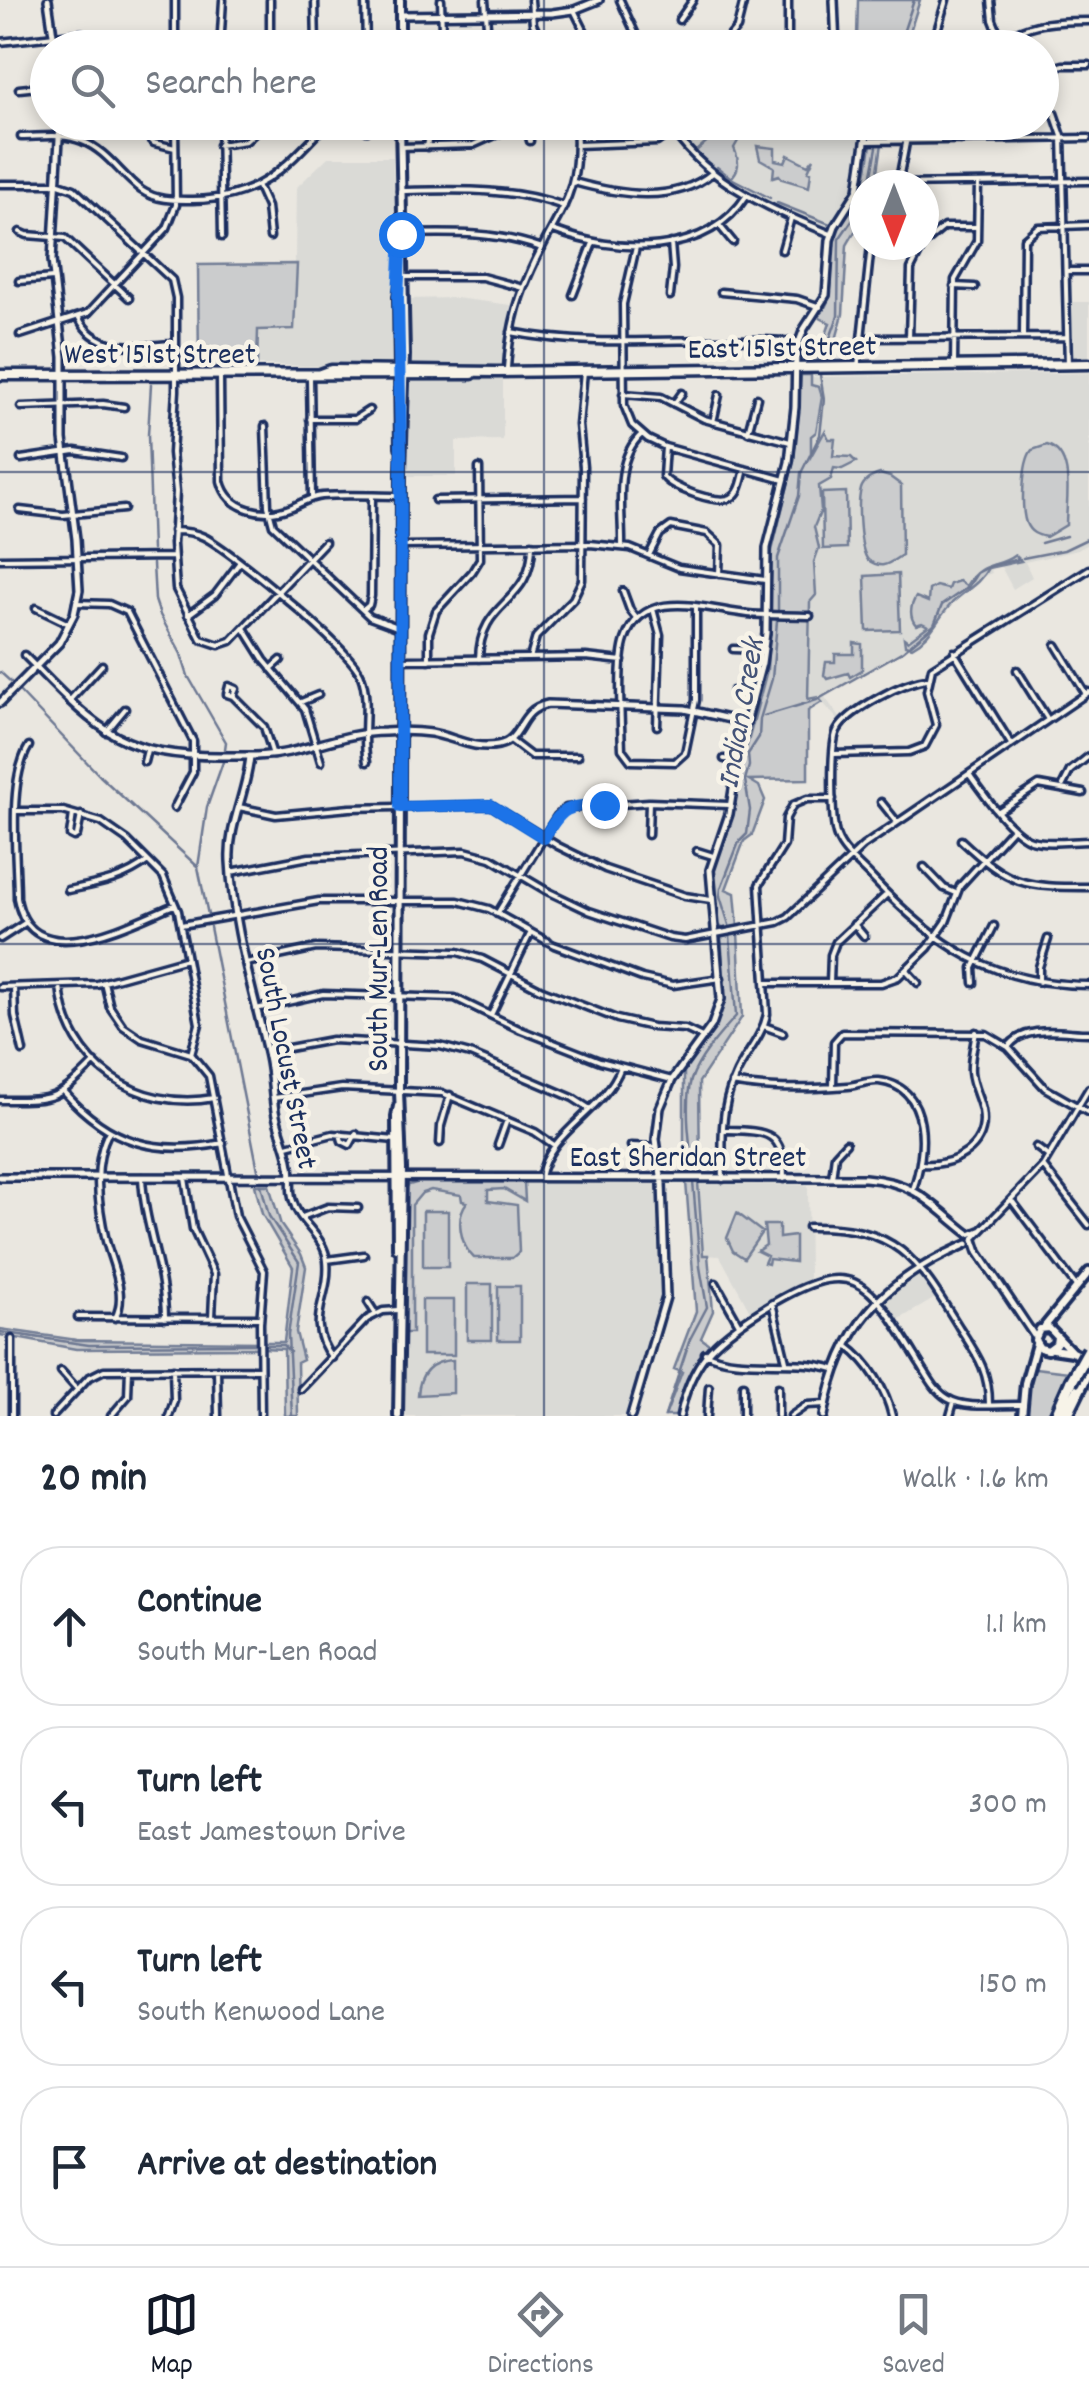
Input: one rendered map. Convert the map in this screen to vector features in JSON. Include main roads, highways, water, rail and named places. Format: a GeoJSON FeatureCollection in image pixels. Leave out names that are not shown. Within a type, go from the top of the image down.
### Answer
{"type":"FeatureCollection","features":[{"type":"Feature","properties":{"kind":"highway"},"geometry":{"type":"LineString","coordinates":[[1066,1416],[1089,1350]]}},
{"type":"Feature","properties":{"kind":"highway"},"geometry":{"type":"LineString","coordinates":[[1056,1416],[1089,1370]]}},
{"type":"Feature","properties":{"kind":"main road"},"geometry":{"type":"LineString","coordinates":[[400,0],[400,30]]}},
{"type":"Feature","properties":{"kind":"main road","name":"South Mur-Len Road"},"geometry":{"type":"LineString","coordinates":[[400,140],[405,333],[401,373]]}},
{"type":"Feature","properties":{"kind":"main road","name":"South Mur-Len Road"},"geometry":{"type":"LineString","coordinates":[[398,1416],[401,277]]}},
{"type":"Feature","properties":{"kind":"main road"},"geometry":{"type":"LineString","coordinates":[[398,310],[405,333]]}},
{"type":"Feature","properties":{"kind":"main road","name":"East 151st Street"},"geometry":{"type":"LineString","coordinates":[[401,373],[465,376],[476,372],[1089,364]]}},
{"type":"Feature","properties":{"kind":"main road","name":"West 151st Street"},"geometry":{"type":"LineString","coordinates":[[0,375],[401,373]]}},
{"type":"Feature","properties":{"kind":"main road","name":"South Mur-Len Road"},"geometry":{"type":"LineString","coordinates":[[399,1105],[399,1178]]}},
{"type":"Feature","properties":{"kind":"main road"},"geometry":{"type":"LineString","coordinates":[[1022,1416],[1035,1340],[1089,1272]]}},
{"type":"Feature","properties":{"kind":"main road"},"geometry":{"type":"LineString","coordinates":[[1032,1364],[1048,1350],[1056,1335],[1058,1308]]}},
{"type":"Feature","properties":{"kind":"main road"},"geometry":{"type":"LineString","coordinates":[[1044,1328],[1072,1352]]}},
{"type":"Feature","properties":{"kind":"main road"},"geometry":{"type":"LineString","coordinates":[[1035,1340],[1048,1350],[1072,1352],[1089,1360]]}},
{"type":"Feature","properties":{"kind":"waterway","name":"Indian Creek"},"geometry":{"type":"LineString","coordinates":[[904,30],[914,0]]}},
{"type":"Feature","properties":{"kind":"waterway","name":"Indian Creek"},"geometry":{"type":"LineString","coordinates":[[873,170],[877,147]]}},
{"type":"Feature","properties":{"kind":"waterway"},"geometry":{"type":"LineString","coordinates":[[717,167],[730,177]]}},
{"type":"Feature","properties":{"kind":"waterway"},"geometry":{"type":"LineString","coordinates":[[733,179],[770,198]]}},
{"type":"Feature","properties":{"kind":"waterway"},"geometry":{"type":"LineString","coordinates":[[777,203],[830,224]]}},
{"type":"Feature","properties":{"kind":"waterway","name":"Indian Creek"},"geometry":{"type":"LineString","coordinates":[[822,361],[838,316],[839,239],[849,225]]}},
{"type":"Feature","properties":{"kind":"waterway","name":"Indian Creek"},"geometry":{"type":"LineString","coordinates":[[778,609],[778,558],[799,496],[801,473],[820,435],[824,399],[820,375]]}},
{"type":"Feature","properties":{"kind":"waterway"},"geometry":{"type":"LineString","coordinates":[[151,384],[148,435],[152,550]]}},
{"type":"Feature","properties":{"kind":"waterway"},"geometry":{"type":"LineString","coordinates":[[1041,543],[1066,536]]}},
{"type":"Feature","properties":{"kind":"waterway"},"geometry":{"type":"LineString","coordinates":[[1023,558],[1064,550],[1089,538]]}},
{"type":"Feature","properties":{"kind":"waterway"},"geometry":{"type":"LineString","coordinates":[[764,716],[817,700],[903,651],[934,625],[942,605],[968,587],[977,573],[1020,559]]}},
{"type":"Feature","properties":{"kind":"waterway"},"geometry":{"type":"LineString","coordinates":[[153,564],[160,615],[188,676],[226,742],[225,749]]}},
{"type":"Feature","properties":{"kind":"waterway","name":"Indian Creek"},"geometry":{"type":"LineString","coordinates":[[729,925],[721,888],[739,842],[747,834],[748,754],[759,737],[772,679],[777,621]]}},
{"type":"Feature","properties":{"kind":"waterway"},"geometry":{"type":"LineString","coordinates":[[0,672],[11,682]]}},
{"type":"Feature","properties":{"kind":"waterway"},"geometry":{"type":"LineString","coordinates":[[20,692],[100,776],[198,867],[208,915]]}},
{"type":"Feature","properties":{"kind":"waterway"},"geometry":{"type":"LineString","coordinates":[[198,867],[207,807],[223,762]]}},
{"type":"Feature","properties":{"kind":"waterway"},"geometry":{"type":"LineString","coordinates":[[210,927],[258,1170]]}},
{"type":"Feature","properties":{"kind":"waterway","name":"Indian Creek"},"geometry":{"type":"LineString","coordinates":[[694,1174],[688,1114],[691,1080],[705,1054],[736,1016],[730,935]]}},
{"type":"Feature","properties":{"kind":"waterway","name":"Indian Creek"},"geometry":{"type":"LineString","coordinates":[[665,1416],[690,1339],[707,1307],[693,1182]]}},
{"type":"Feature","properties":{"kind":"waterway"},"geometry":{"type":"LineString","coordinates":[[261,1185],[269,1216],[299,1262],[288,1335],[292,1416]]}},
{"type":"Feature","properties":{"kind":"waterway"},"geometry":{"type":"LineString","coordinates":[[0,1332],[89,1345],[254,1344]]}},
{"type":"Feature","properties":{"kind":"waterway"},"geometry":{"type":"LineString","coordinates":[[265,1345],[283,1345],[290,1352]]}}]}
